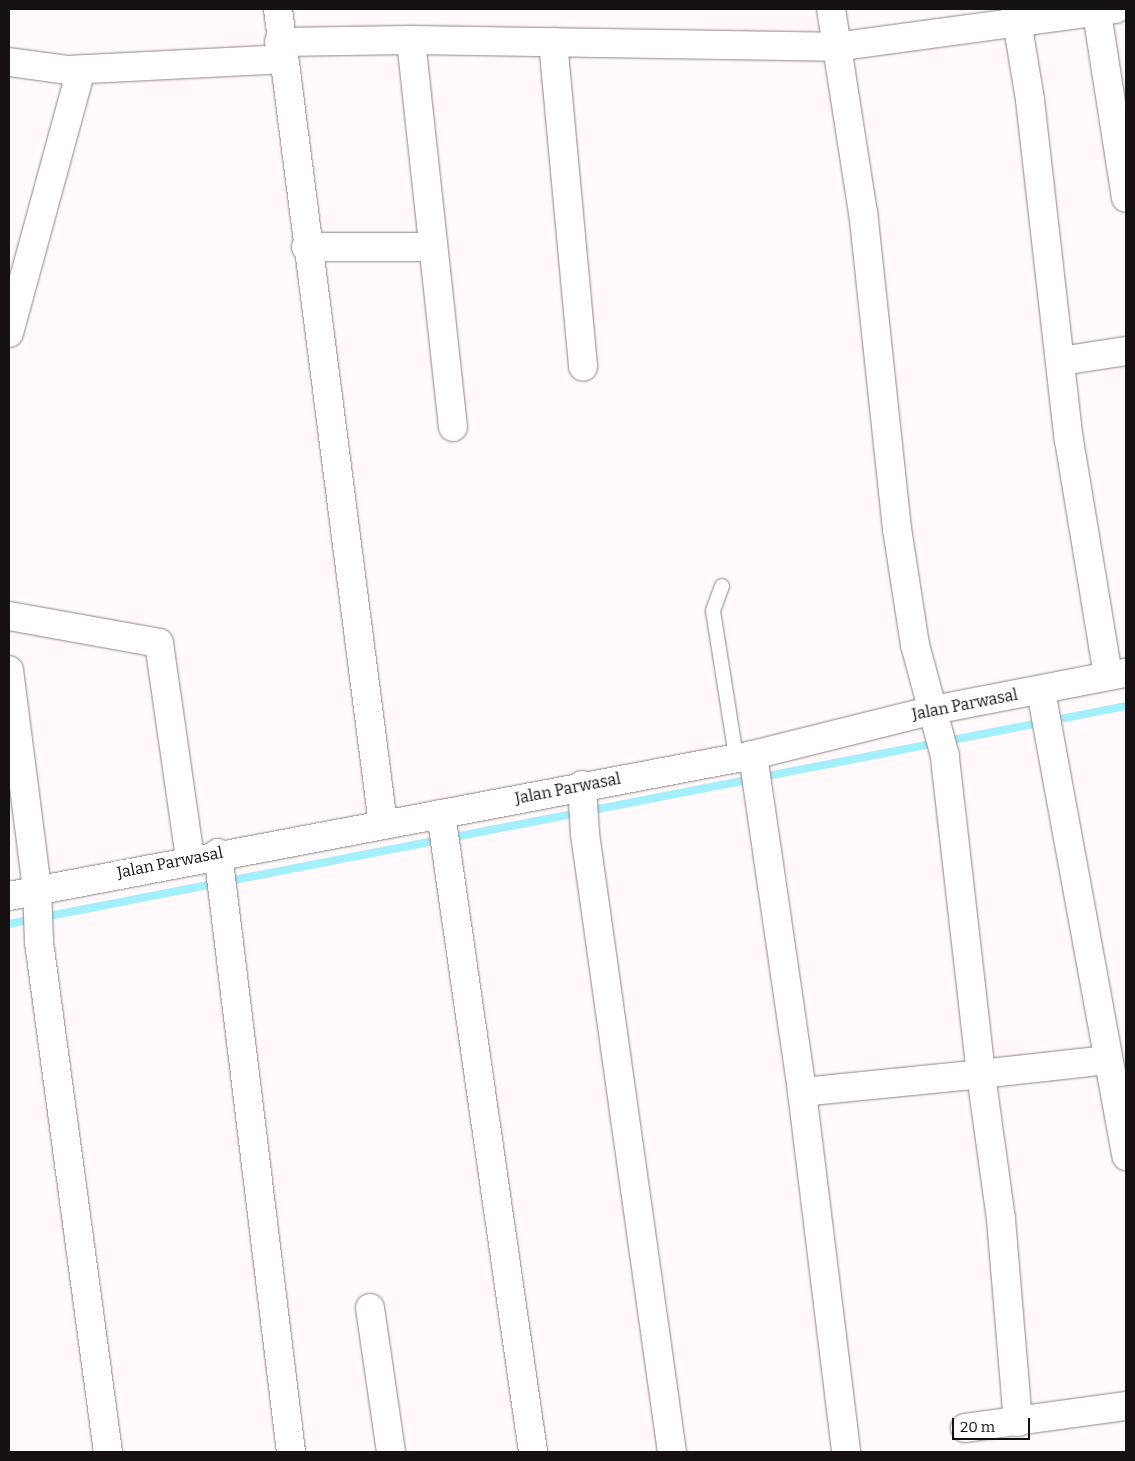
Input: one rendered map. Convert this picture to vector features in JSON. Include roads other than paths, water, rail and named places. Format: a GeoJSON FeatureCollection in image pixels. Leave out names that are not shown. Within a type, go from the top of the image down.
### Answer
{"type":"FeatureCollection","features":[{"type":"Feature","properties":{"kind":"street"},"geometry":{"type":"LineString","coordinates":[[278,9],[281,51],[306,247],[383,824]]}},
{"type":"Feature","properties":{"kind":"street"},"geometry":{"type":"LineString","coordinates":[[831,9],[835,47],[863,213],[897,530],[915,645],[939,732],[981,1074],[1001,1219],[1018,1422]]}},
{"type":"Feature","properties":{"kind":"street"},"geometry":{"type":"LineString","coordinates":[[9,62],[81,70],[410,40],[835,47],[1015,15],[1106,11],[1126,198]]}},
{"type":"Feature","properties":{"kind":"street"},"geometry":{"type":"LineString","coordinates":[[1015,15],[1030,100],[1061,361],[1092,596],[1117,675]]}},
{"type":"Feature","properties":{"kind":"street"},"geometry":{"type":"LineString","coordinates":[[410,40],[453,428]]}},
{"type":"Feature","properties":{"kind":"street"},"geometry":{"type":"LineString","coordinates":[[553,42],[583,367]]}},
{"type":"Feature","properties":{"kind":"street"},"geometry":{"type":"LineString","coordinates":[[9,333],[81,70]]}},
{"type":"Feature","properties":{"kind":"street"},"geometry":{"type":"LineString","coordinates":[[306,247],[432,247]]}},
{"type":"Feature","properties":{"kind":"street"},"geometry":{"type":"LineString","coordinates":[[1061,361],[1126,351]]}},
{"type":"Feature","properties":{"kind":"street"},"geometry":{"type":"LineString","coordinates":[[9,616],[159,643],[190,860]]}},
{"type":"Feature","properties":{"kind":"street"},"geometry":{"type":"LineString","coordinates":[[9,670],[37,897],[39,942],[108,1452]]}},
{"type":"Feature","properties":{"kind":"street","name":"Jalan Parwasal"},"geometry":{"type":"LineString","coordinates":[[9,896],[37,897],[190,860],[219,864],[383,824],[442,823],[582,796],[747,758],[939,732],[1117,675]]}},
{"type":"Feature","properties":{"kind":"street"},"geometry":{"type":"LineString","coordinates":[[1042,699],[1052,770],[1126,1156]]}},
{"type":"Feature","properties":{"kind":"street"},"geometry":{"type":"LineString","coordinates":[[747,758],[761,795],[802,1092],[846,1452]]}},
{"type":"Feature","properties":{"kind":"street"},"geometry":{"type":"LineString","coordinates":[[582,796],[585,834],[672,1452]]}},
{"type":"Feature","properties":{"kind":"street"},"geometry":{"type":"LineString","coordinates":[[442,823],[449,859],[532,1452]]}},
{"type":"Feature","properties":{"kind":"street"},"geometry":{"type":"LineString","coordinates":[[219,864],[291,1452]]}},
{"type":"Feature","properties":{"kind":"street"},"geometry":{"type":"LineString","coordinates":[[802,1092],[1107,1060]]}},
{"type":"Feature","properties":{"kind":"street"},"geometry":{"type":"LineString","coordinates":[[370,1308],[391,1452]]}},
{"type":"Feature","properties":{"kind":"street"},"geometry":{"type":"LineString","coordinates":[[964,1428],[1126,1406]]}},
{"type":"Feature","properties":{"kind":"lane"},"geometry":{"type":"LineString","coordinates":[[722,586],[713,612],[747,758]]}},
{"type":"Feature","properties":{"kind":"waterway"},"geometry":{"type":"LineString","coordinates":[[44,917],[1126,706]]}},
{"type":"Feature","properties":{"kind":"waterway"},"geometry":{"type":"LineString","coordinates":[[9,924],[32,919]]}}]}
